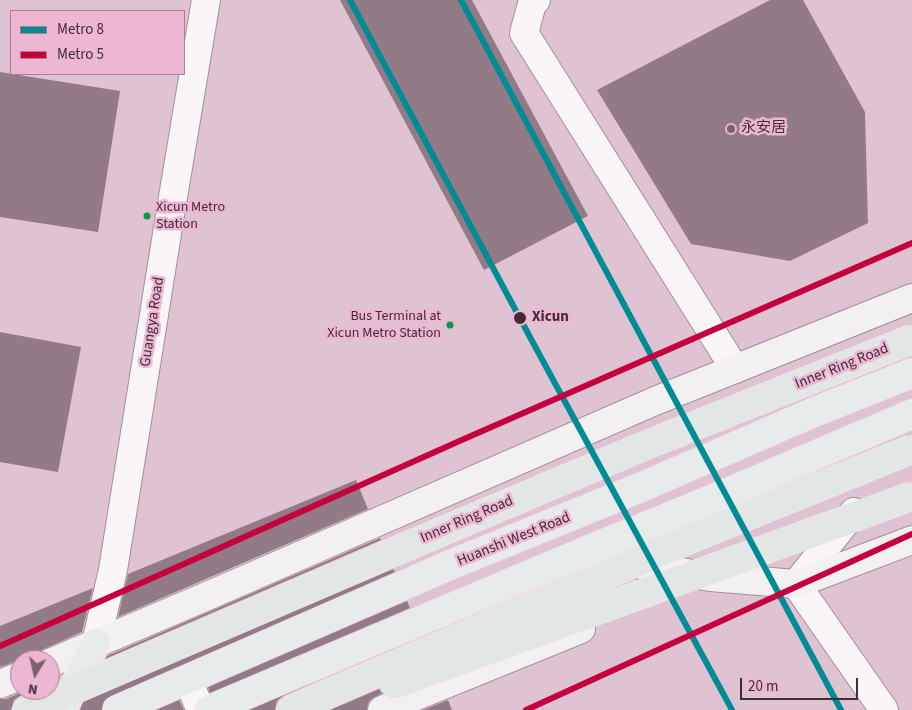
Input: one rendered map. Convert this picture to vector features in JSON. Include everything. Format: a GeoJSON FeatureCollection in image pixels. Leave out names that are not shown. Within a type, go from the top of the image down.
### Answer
{"type":"FeatureCollection","features":[{"type":"Feature","properties":{"kind":"highway","name":"Inner Ring Road"},"geometry":{"type":"LineString","coordinates":[[26,710],[644,446],[912,339]]}},
{"type":"Feature","properties":{"kind":"highway"},"geometry":{"type":"LineString","coordinates":[[290,710],[690,539],[912,449]]}},
{"type":"Feature","properties":{"kind":"highway"},"geometry":{"type":"LineString","coordinates":[[322,710],[912,496]]}},
{"type":"Feature","properties":{"kind":"main road"},"geometry":{"type":"LineString","coordinates":[[60,659],[646,405],[912,298]]}},
{"type":"Feature","properties":{"kind":"main road","name":"Huanshi West Road"},"geometry":{"type":"LineString","coordinates":[[117,710],[450,565],[912,373]]}},
{"type":"Feature","properties":{"kind":"main road"},"geometry":{"type":"LineString","coordinates":[[209,710],[912,414]]}},
{"type":"Feature","properties":{"kind":"main road"},"geometry":{"type":"LineString","coordinates":[[578,554],[710,577],[796,584],[912,540]]}},
{"type":"Feature","properties":{"kind":"main road"},"geometry":{"type":"LineString","coordinates":[[382,710],[710,577]]}},
{"type":"Feature","properties":{"kind":"main road"},"geometry":{"type":"LineString","coordinates":[[62,710],[96,643]]}},
{"type":"Feature","properties":{"kind":"street","name":"Guangya Road"},"geometry":{"type":"LineString","coordinates":[[96,643],[113,570],[206,0]]}},
{"type":"Feature","properties":{"kind":"street"},"geometry":{"type":"LineString","coordinates":[[536,0],[532,4],[524,33],[735,370]]}},
{"type":"Feature","properties":{"kind":"street"},"geometry":{"type":"LineString","coordinates":[[710,577],[858,506],[912,483]]}},
{"type":"Feature","properties":{"kind":"street"},"geometry":{"type":"LineString","coordinates":[[858,506],[796,584],[884,710]]}},
{"type":"Feature","properties":{"kind":"street"},"geometry":{"type":"LineString","coordinates":[[187,679],[201,710]]}},
{"type":"Feature","properties":{"kind":"building"},"geometry":{"type":"Polygon","coordinates":[[[340,0],[472,0],[588,216],[484,270],[340,0]]]}},
{"type":"Feature","properties":{"kind":"building"},"geometry":{"type":"Polygon","coordinates":[[[770,0],[803,0],[865,112],[868,223],[790,261],[691,244],[597,90],[770,0]]]}},
{"type":"Feature","properties":{"kind":"building"},"geometry":{"type":"Polygon","coordinates":[[[0,72],[120,91],[98,232],[0,217],[0,72]]]}},
{"type":"Feature","properties":{"kind":"building"},"geometry":{"type":"Polygon","coordinates":[[[0,332],[81,347],[58,472],[0,462],[0,332]]]}},
{"type":"Feature","properties":{"kind":"building"},"geometry":{"type":"Polygon","coordinates":[[[356,480],[368,509],[118,617],[128,574],[356,480]]]}},
{"type":"Feature","properties":{"kind":"building"},"geometry":{"type":"Polygon","coordinates":[[[380,538],[381,540],[105,659],[107,656],[380,538]]]}},
{"type":"Feature","properties":{"kind":"building"},"geometry":{"type":"Polygon","coordinates":[[[393,569],[395,572],[111,696],[104,701],[102,710],[80,710],[83,702],[393,569]]]}},
{"type":"Feature","properties":{"kind":"building"},"geometry":{"type":"Polygon","coordinates":[[[93,588],[82,632],[42,650],[10,650],[10,664],[0,667],[0,626],[93,588]]]}},
{"type":"Feature","properties":{"kind":"building"},"geometry":{"type":"Polygon","coordinates":[[[407,601],[410,608],[210,693],[208,687],[407,601]]]}},
{"type":"Feature","properties":{"kind":"building"},"geometry":{"type":"Polygon","coordinates":[[[324,678],[283,696],[277,701],[275,710],[249,710],[324,678]]]}},
{"type":"Feature","properties":{"kind":"building"},"geometry":{"type":"Polygon","coordinates":[[[379,689],[382,693],[370,700],[367,710],[330,710],[379,689]]]}},
{"type":"Feature","properties":{"kind":"building"},"geometry":{"type":"Polygon","coordinates":[[[10,697],[10,700],[14,700],[11,710],[0,710],[0,699],[10,697]]]}},
{"type":"Feature","properties":{"kind":"building"},"geometry":{"type":"Polygon","coordinates":[[[179,700],[184,710],[156,710],[179,700]]]}},
{"type":"Feature","properties":{"kind":"building"},"geometry":{"type":"Polygon","coordinates":[[[448,700],[452,710],[423,710],[448,700]]]}},
{"type":"Feature","properties":{"kind":"metro line","name":"8"},"geometry":{"type":"LineString","coordinates":[[350,0],[732,710]]}},
{"type":"Feature","properties":{"kind":"metro line","name":"8"},"geometry":{"type":"LineString","coordinates":[[461,0],[841,710]]}},
{"type":"Feature","properties":{"kind":"metro line","name":"5"},"geometry":{"type":"LineString","coordinates":[[0,646],[464,439],[912,243]]}},
{"type":"Feature","properties":{"kind":"metro line","name":"5"},"geometry":{"type":"LineString","coordinates":[[526,710],[912,534]]}},
{"type":"Feature","properties":{"kind":"place","name":"永安居"},"geometry":{"type":"Point","coordinates":[731,129]}},
{"type":"Feature","properties":{"kind":"place","name":"Xicun Metro Station"},"geometry":{"type":"Point","coordinates":[147,216]}},
{"type":"Feature","properties":{"kind":"place","name":"Xicun"},"geometry":{"type":"Point","coordinates":[520,318]}},
{"type":"Feature","properties":{"kind":"place","name":"Bus Terminal at Xicun Metro Station"},"geometry":{"type":"Point","coordinates":[450,325]}}]}
